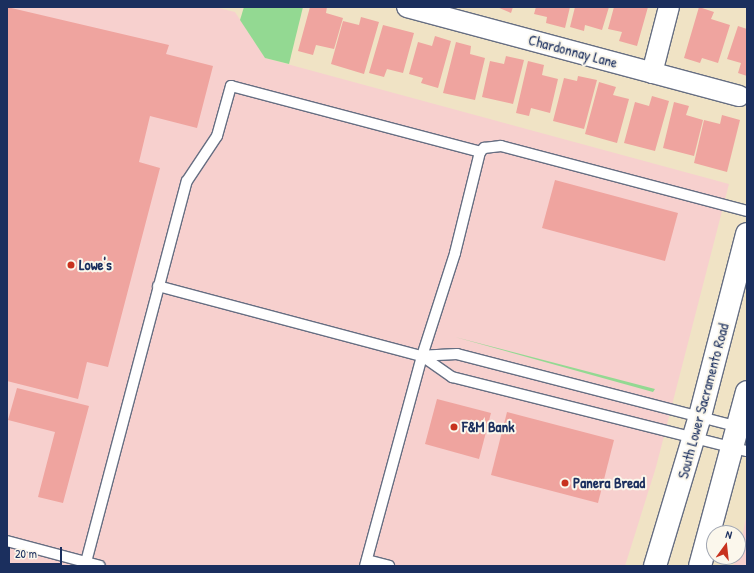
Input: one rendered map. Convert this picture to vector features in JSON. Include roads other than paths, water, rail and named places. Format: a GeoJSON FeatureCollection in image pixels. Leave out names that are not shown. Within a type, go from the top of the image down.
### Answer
{"type":"FeatureCollection","features":[{"type":"Feature","properties":{"kind":"main road","name":"South Lower Sacramento Road"},"geometry":{"type":"LineString","coordinates":[[655,566],[700,416],[747,234]]}},
{"type":"Feature","properties":{"kind":"main road"},"geometry":{"type":"LineString","coordinates":[[700,566],[739,449],[747,392]]}},
{"type":"Feature","properties":{"kind":"street","name":"Chardonnay Lane"},"geometry":{"type":"LineString","coordinates":[[407,7],[430,10],[738,96]]}},
{"type":"Feature","properties":{"kind":"street"},"geometry":{"type":"LineString","coordinates":[[652,73],[669,7]]}},
{"type":"Feature","properties":{"kind":"lane"},"geometry":{"type":"LineString","coordinates":[[86,565],[187,180],[218,136],[231,86],[480,152]]}},
{"type":"Feature","properties":{"kind":"lane"},"geometry":{"type":"LineString","coordinates":[[390,566],[366,563],[422,356],[456,253],[480,152],[489,146],[501,146],[747,211]]}},
{"type":"Feature","properties":{"kind":"lane"},"geometry":{"type":"LineString","coordinates":[[158,286],[422,356],[457,354],[742,428]]}},
{"type":"Feature","properties":{"kind":"lane"},"geometry":{"type":"LineString","coordinates":[[422,356],[452,377],[692,439],[739,449]]}},
{"type":"Feature","properties":{"kind":"lane"},"geometry":{"type":"LineString","coordinates":[[7,541],[86,565],[100,566]]}},
{"type":"Feature","properties":{"kind":"place","name":"Lowe's"},"geometry":{"type":"Point","coordinates":[71,265]}},
{"type":"Feature","properties":{"kind":"place","name":"F&M Bank"},"geometry":{"type":"Point","coordinates":[454,427]}},
{"type":"Feature","properties":{"kind":"place","name":"Panera Bread"},"geometry":{"type":"Point","coordinates":[565,483]}}]}
